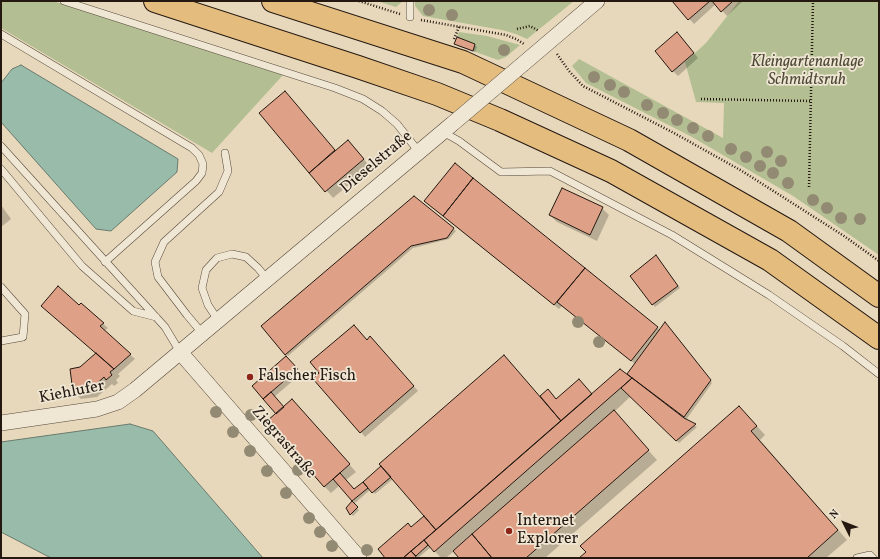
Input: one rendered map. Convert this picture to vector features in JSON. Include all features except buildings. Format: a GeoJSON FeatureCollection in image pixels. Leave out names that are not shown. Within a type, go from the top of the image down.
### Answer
{"type":"FeatureCollection","features":[{"type":"Feature","properties":{"kind":"highway"},"geometry":{"type":"LineString","coordinates":[[155,1],[437,94],[500,120],[612,171],[770,260],[879,338]]}},
{"type":"Feature","properties":{"kind":"highway"},"geometry":{"type":"LineString","coordinates":[[273,1],[463,62],[616,134],[789,231],[879,296]]}},
{"type":"Feature","properties":{"kind":"street","name":"Dieselstraße"},"geometry":{"type":"LineString","coordinates":[[180,352],[447,129],[597,1]]}},
{"type":"Feature","properties":{"kind":"street","name":"Kiehlufer"},"geometry":{"type":"LineString","coordinates":[[1,423],[97,410],[118,402],[135,390],[180,352]]}},
{"type":"Feature","properties":{"kind":"street","name":"Ziegrastraße"},"geometry":{"type":"LineString","coordinates":[[180,352],[359,558]]}},
{"type":"Feature","properties":{"kind":"lane"},"geometry":{"type":"LineString","coordinates":[[64,1],[327,85],[363,98],[382,111],[397,124],[419,152]]}},
{"type":"Feature","properties":{"kind":"lane"},"geometry":{"type":"LineString","coordinates":[[410,1],[410,17]]}},
{"type":"Feature","properties":{"kind":"lane"},"geometry":{"type":"LineString","coordinates":[[1,34],[192,148],[199,155],[203,164],[202,172],[196,181],[105,262]]}},
{"type":"Feature","properties":{"kind":"lane"},"geometry":{"type":"LineString","coordinates":[[447,129],[459,141],[501,172],[550,171],[672,235],[769,295],[843,346],[879,374]]}},
{"type":"Feature","properties":{"kind":"lane"},"geometry":{"type":"LineString","coordinates":[[1,146],[165,327],[180,352]]}},
{"type":"Feature","properties":{"kind":"lane"},"geometry":{"type":"LineString","coordinates":[[202,333],[186,315],[158,277],[155,262],[164,242],[219,192],[228,171],[225,153]]}},
{"type":"Feature","properties":{"kind":"lane"},"geometry":{"type":"LineString","coordinates":[[1,170],[82,266],[133,311],[156,317]]}},
{"type":"Feature","properties":{"kind":"lane"},"geometry":{"type":"LineString","coordinates":[[218,320],[208,305],[202,288],[206,270],[217,258],[232,254],[246,257],[268,278]]}},
{"type":"Feature","properties":{"kind":"lane"},"geometry":{"type":"LineString","coordinates":[[1,287],[25,314],[23,337],[1,341]]}},
{"type":"Feature","properties":{"kind":"lane"},"geometry":{"type":"LineString","coordinates":[[857,558],[870,555],[873,558]]}},
{"type":"Feature","properties":{"kind":"path"},"geometry":{"type":"LineString","coordinates":[[359,1],[435,23],[506,35],[525,45]]}},
{"type":"Feature","properties":{"kind":"path"},"geometry":{"type":"LineString","coordinates":[[809,187],[813,1]]}},
{"type":"Feature","properties":{"kind":"path"},"geometry":{"type":"LineString","coordinates":[[517,29],[530,26],[553,38]]}},
{"type":"Feature","properties":{"kind":"path"},"geometry":{"type":"LineString","coordinates":[[456,41],[454,40],[459,27]]}},
{"type":"Feature","properties":{"kind":"path"},"geometry":{"type":"LineString","coordinates":[[558,54],[569,71],[583,86],[674,133],[742,171],[844,236],[879,261]]}},
{"type":"Feature","properties":{"kind":"path"},"geometry":{"type":"LineString","coordinates":[[701,99],[811,101]]}},
{"type":"Feature","properties":{"kind":"green space"},"geometry":{"type":"Polygon","coordinates":[[[1,1],[53,1],[283,75],[212,153],[1,28],[1,1]]]}},
{"type":"Feature","properties":{"kind":"green space"},"geometry":{"type":"Polygon","coordinates":[[[377,1],[403,1],[396,7],[377,1]]]}},
{"type":"Feature","properties":{"kind":"green space"},"geometry":{"type":"Polygon","coordinates":[[[415,1],[574,1],[527,39],[502,30],[423,16],[415,6],[415,1]]]}},
{"type":"Feature","properties":{"kind":"green space","name":"Kleingartenanlage Schmidtsruh"},"geometry":{"type":"Polygon","coordinates":[[[739,1],[879,1],[879,255],[793,196],[692,137],[586,83],[572,66],[579,59],[723,138],[724,103],[696,102],[685,62],[706,43],[739,1]]]}},
{"type":"Feature","properties":{"kind":"green space"},"geometry":{"type":"Polygon","coordinates":[[[459,32],[487,36],[520,45],[506,57],[498,60],[473,51],[475,44],[457,37],[459,32]]]}},
{"type":"Feature","properties":{"kind":"shaded area"},"geometry":{"type":"Polygon","coordinates":[[[21,65],[178,159],[177,172],[111,231],[96,229],[1,122],[1,83],[12,69],[21,65]]]}},
{"type":"Feature","properties":{"kind":"shaded area"},"geometry":{"type":"Polygon","coordinates":[[[130,424],[153,431],[263,558],[51,558],[1,532],[1,442],[130,424]]]}},
{"type":"Feature","properties":{"kind":"place","name":"Falscher Fisch"},"geometry":{"type":"Point","coordinates":[250,377]}},
{"type":"Feature","properties":{"kind":"place","name":"Internet Explorer"},"geometry":{"type":"Point","coordinates":[509,531]}}]}
